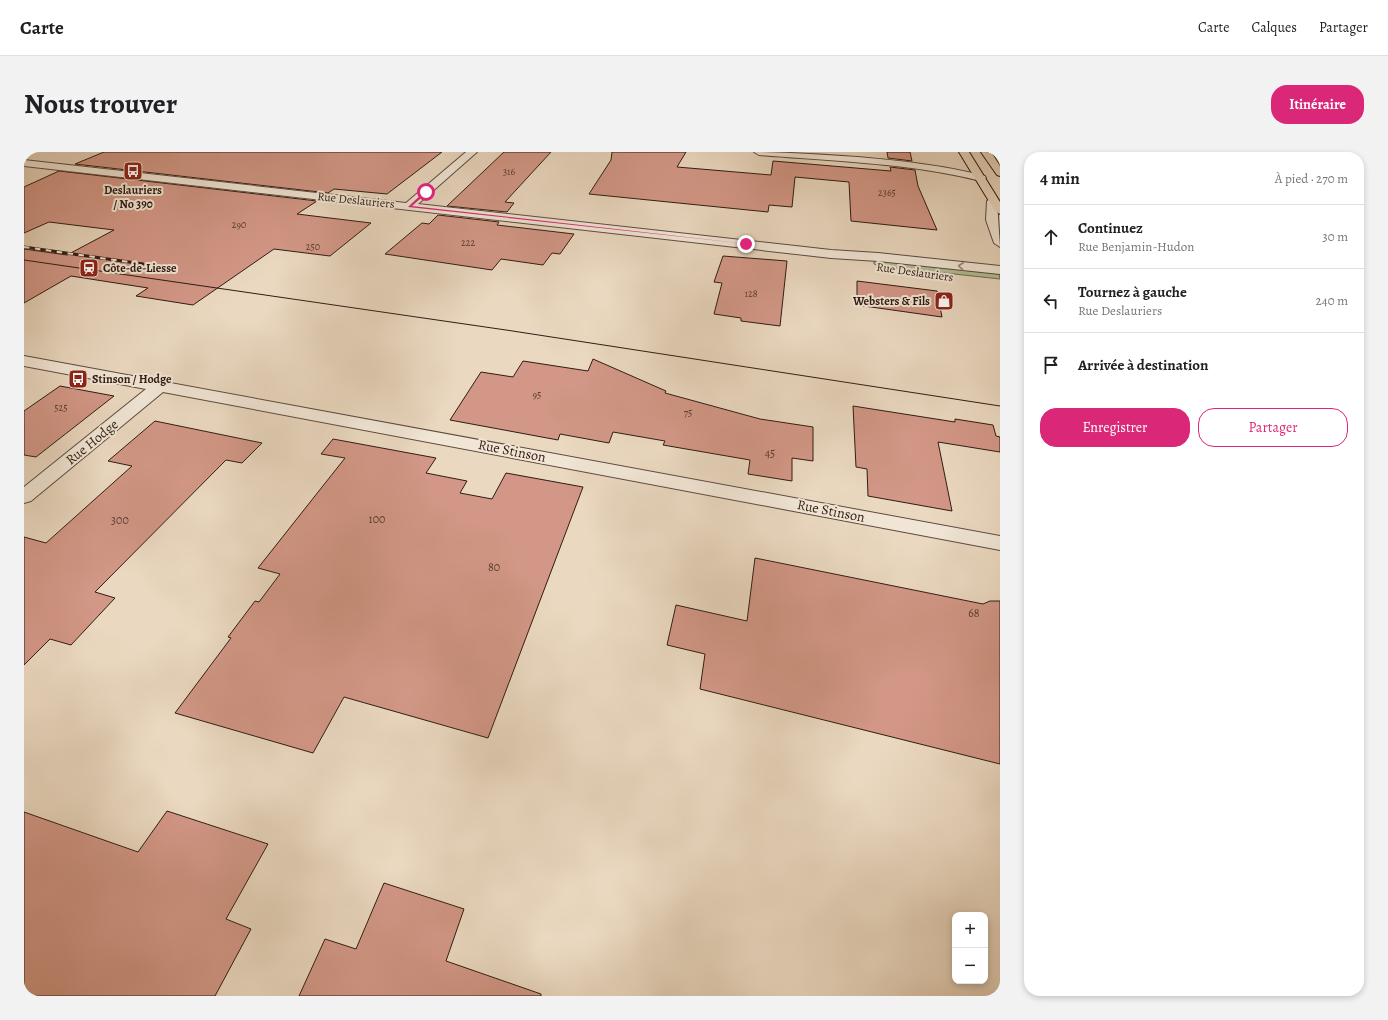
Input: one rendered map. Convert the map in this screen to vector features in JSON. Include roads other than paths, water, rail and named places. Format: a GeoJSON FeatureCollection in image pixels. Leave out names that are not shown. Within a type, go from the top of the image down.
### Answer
{"type":"FeatureCollection","features":[{"type":"Feature","properties":{"kind":"main road"},"geometry":{"type":"LineString","coordinates":[[964,152],[972,163],[992,201],[1000,211]]}},
{"type":"Feature","properties":{"kind":"main road"},"geometry":{"type":"LineString","coordinates":[[986,152],[1000,173]]}},
{"type":"Feature","properties":{"kind":"street"},"geometry":{"type":"LineString","coordinates":[[409,206],[472,152]]}},
{"type":"Feature","properties":{"kind":"street"},"geometry":{"type":"LineString","coordinates":[[759,152],[915,165],[952,166],[972,163]]}},
{"type":"Feature","properties":{"kind":"street","name":"Rue Deslauriers"},"geometry":{"type":"LineString","coordinates":[[24,163],[831,254],[878,257],[1000,270]]}},
{"type":"Feature","properties":{"kind":"street"},"geometry":{"type":"LineString","coordinates":[[915,165],[954,171],[980,178]]}},
{"type":"Feature","properties":{"kind":"street"},"geometry":{"type":"LineString","coordinates":[[992,201],[992,220],[1000,243]]}},
{"type":"Feature","properties":{"kind":"street","name":"Rue Deslauriers"},"geometry":{"type":"LineString","coordinates":[[831,254],[878,268],[1000,282]]}},
{"type":"Feature","properties":{"kind":"street","name":"Rue Stinson"},"geometry":{"type":"LineString","coordinates":[[24,361],[1000,543]]}},
{"type":"Feature","properties":{"kind":"street","name":"Rue Hodge"},"geometry":{"type":"LineString","coordinates":[[24,497],[160,386]]}},
{"type":"Feature","properties":{"kind":"tram line"},"geometry":{"type":"LineString","coordinates":[[24,260],[506,330],[1000,406]]}},
{"type":"Feature","properties":{"kind":"railway"},"geometry":{"type":"LineString","coordinates":[[24,247],[143,264]]}},
{"type":"Feature","properties":{"kind":"place","name":"Deslauriers / No 390"},"geometry":{"type":"Point","coordinates":[133,171]}},
{"type":"Feature","properties":{"kind":"place","name":"Côte-de-Liesse"},"geometry":{"type":"Point","coordinates":[89,268]}},
{"type":"Feature","properties":{"kind":"place","name":"Websters & Fils"},"geometry":{"type":"Point","coordinates":[944,301]}},
{"type":"Feature","properties":{"kind":"place","name":"Stinson / Hodge"},"geometry":{"type":"Point","coordinates":[78,379]}}]}
